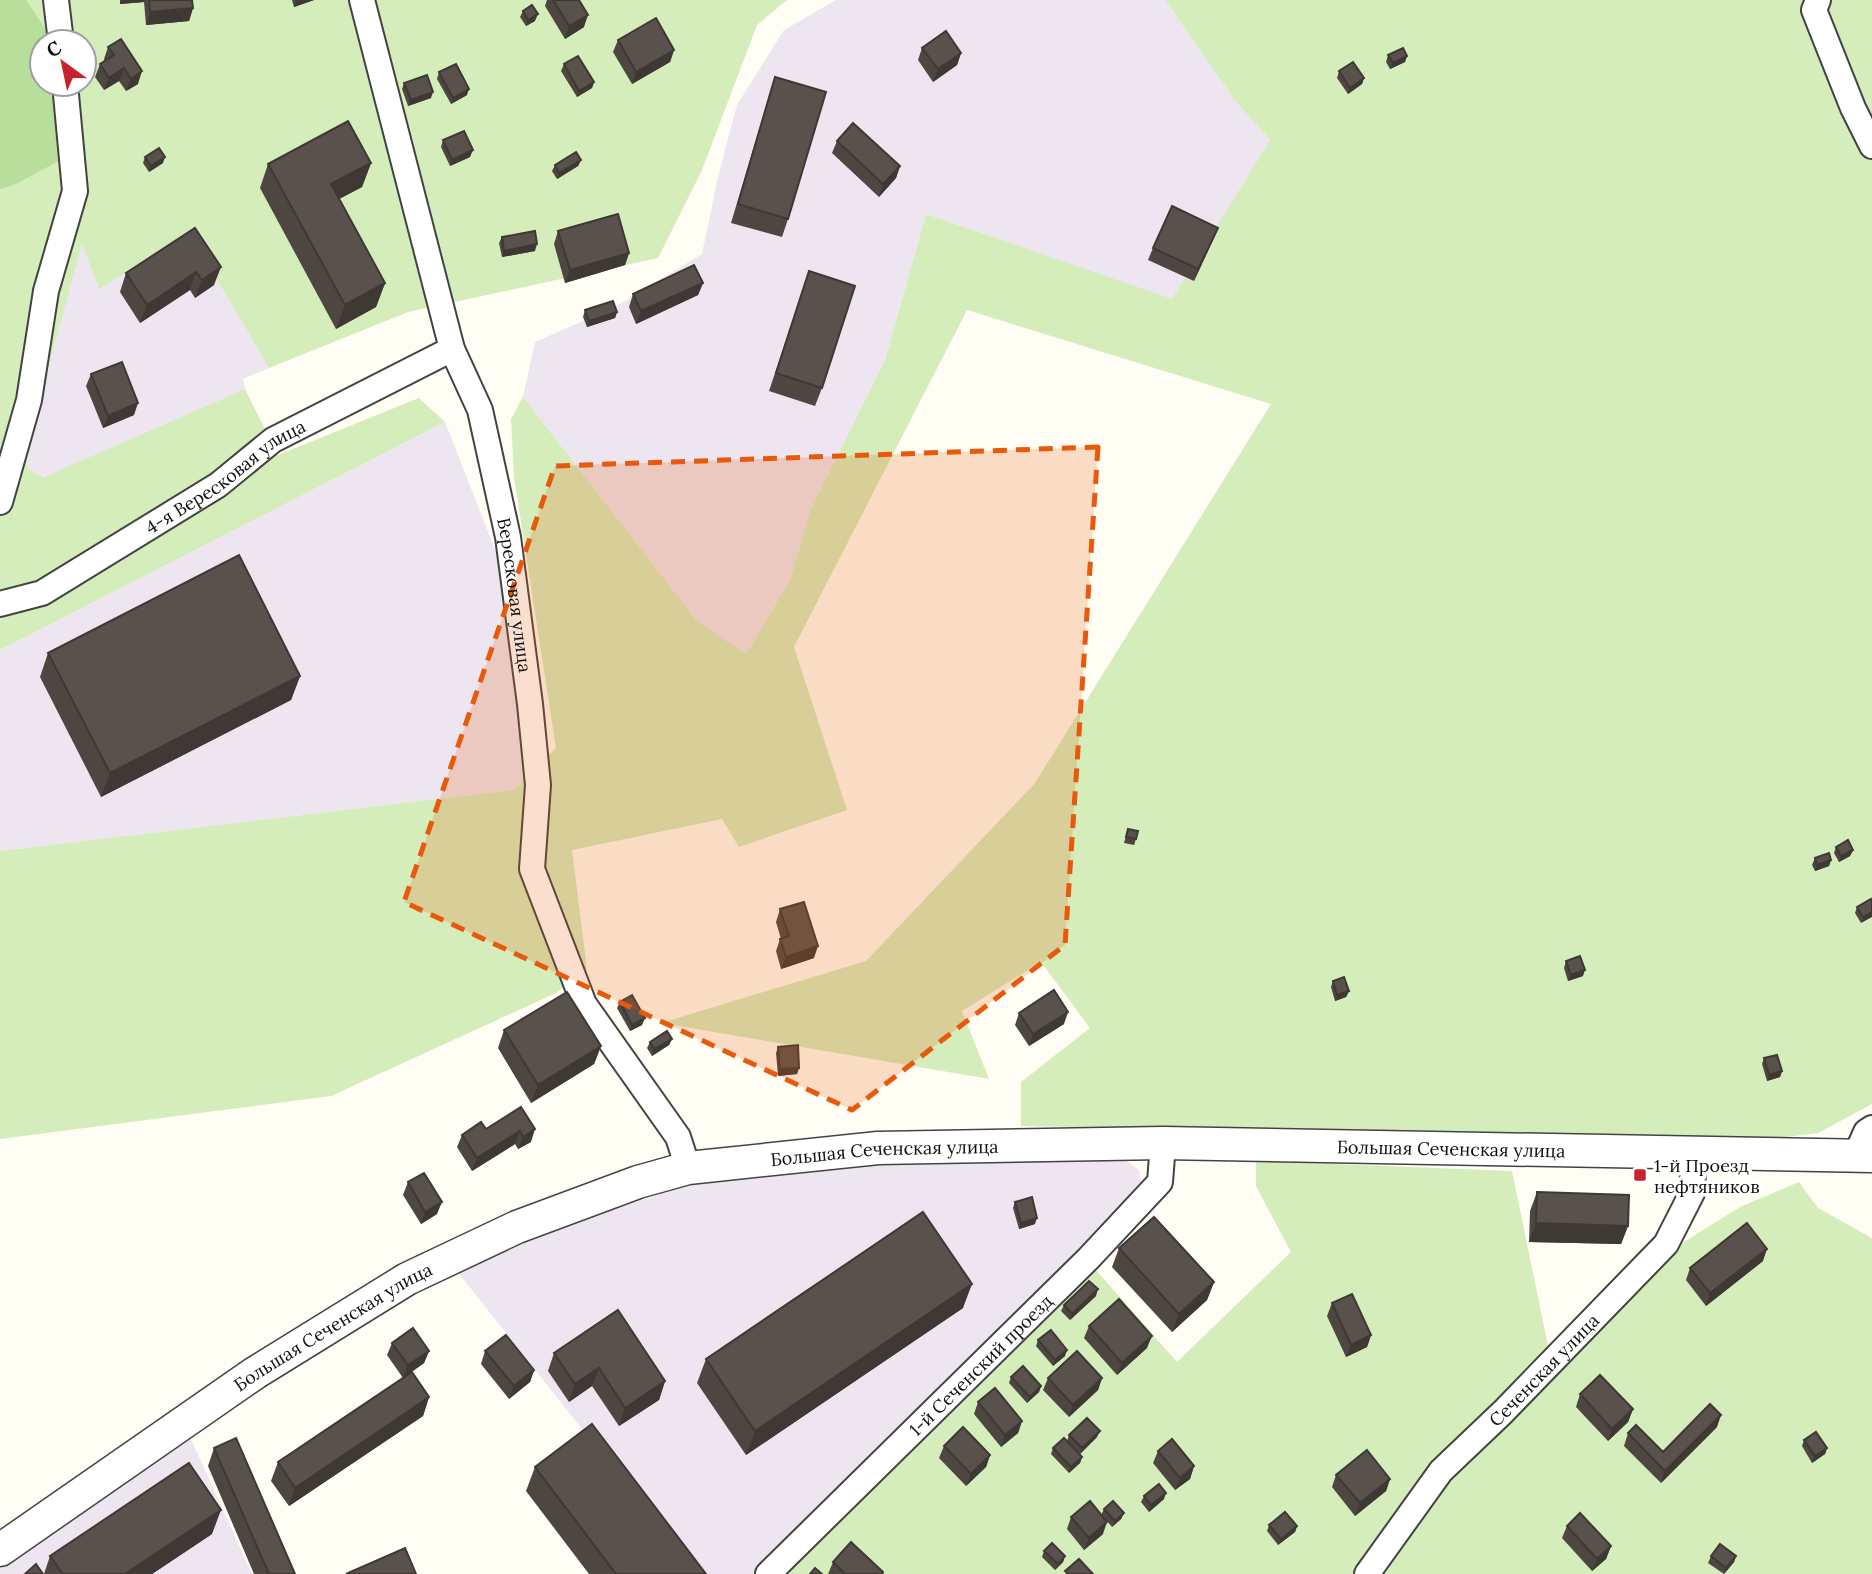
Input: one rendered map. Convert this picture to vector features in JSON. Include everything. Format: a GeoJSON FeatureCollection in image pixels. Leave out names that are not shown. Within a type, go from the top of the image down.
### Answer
{"type":"FeatureCollection","features":[{"type":"Feature","properties":{"kind":"street"},"geometry":{"type":"LineString","coordinates":[[56,0],[59,28]]}},
{"type":"Feature","properties":{"kind":"street","name":"Вересковая улица"},"geometry":{"type":"LineString","coordinates":[[362,0],[452,349],[480,410],[508,537],[538,785],[532,869],[584,1004],[678,1137],[688,1168]]}},
{"type":"Feature","properties":{"kind":"street"},"geometry":{"type":"LineString","coordinates":[[1818,0],[1814,9],[1853,108],[1872,146]]}},
{"type":"Feature","properties":{"kind":"street"},"geometry":{"type":"LineString","coordinates":[[0,502],[29,400],[46,291],[75,191],[66,98]]}},
{"type":"Feature","properties":{"kind":"street","name":"4-я Вересковая улица"},"geometry":{"type":"LineString","coordinates":[[0,604],[42,593],[218,485],[273,440],[452,349]]}},
{"type":"Feature","properties":{"kind":"street"},"geometry":{"type":"LineString","coordinates":[[1864,1157],[1867,1132],[1872,1128]]}},
{"type":"Feature","properties":{"kind":"street","name":"Большая Сеченская улица"},"geometry":{"type":"LineString","coordinates":[[0,1550],[255,1373],[407,1279],[517,1227],[638,1182],[688,1168],[878,1148],[1163,1143],[1864,1157]]}},
{"type":"Feature","properties":{"kind":"street","name":"1-й Сеченский проезд"},"geometry":{"type":"LineString","coordinates":[[768,1574],[1078,1269],[1160,1182],[1163,1143]]}},
{"type":"Feature","properties":{"kind":"street","name":"Сеченская улица"},"geometry":{"type":"LineString","coordinates":[[1367,1574],[1441,1471],[1666,1244],[1692,1193],[1694,1153]]}},
{"type":"Feature","properties":{"kind":"highlighted area"},"geometry":{"type":"Polygon","coordinates":[[[1098,447],[1065,945],[852,1110],[404,902],[555,466],[1098,447]]]}},
{"type":"Feature","properties":{"kind":"shaded area"},"geometry":{"type":"Polygon","coordinates":[[[836,0],[1165,0],[1236,102],[1270,140],[1172,300],[926,214],[885,360],[810,511],[790,580],[746,654],[697,621],[523,397],[535,342],[615,307],[702,254],[737,105],[784,30],[836,0]]]}},
{"type":"Feature","properties":{"kind":"shaded area"},"geometry":{"type":"Polygon","coordinates":[[[190,234],[269,368],[243,379],[245,389],[45,477],[28,469],[26,450],[82,243],[99,289],[190,234]]]}},
{"type":"Feature","properties":{"kind":"shaded area"},"geometry":{"type":"Polygon","coordinates":[[[445,422],[501,565],[526,777],[513,790],[0,851],[0,650],[445,422]]]}},
{"type":"Feature","properties":{"kind":"shaded area"},"geometry":{"type":"Polygon","coordinates":[[[1124,1159],[1139,1170],[1141,1186],[1085,1253],[759,1574],[697,1574],[457,1271],[519,1240],[701,1181],[886,1163],[1124,1159]]]}},
{"type":"Feature","properties":{"kind":"shaded area"},"geometry":{"type":"Polygon","coordinates":[[[189,1435],[252,1574],[0,1574],[0,1568],[189,1435]]]}},
{"type":"Feature","properties":{"kind":"green space"},"geometry":{"type":"Polygon","coordinates":[[[0,0],[787,0],[757,25],[702,170],[658,258],[408,312],[269,368],[190,234],[99,289],[82,244],[26,450],[28,469],[44,477],[245,389],[278,455],[419,398],[445,422],[0,650],[0,0]]]}},
{"type":"Feature","properties":{"kind":"green space"},"geometry":{"type":"Polygon","coordinates":[[[0,0],[26,0],[45,28],[28,28],[28,98],[74,98],[66,157],[16,184],[0,189],[0,0]]]}},
{"type":"Feature","properties":{"kind":"green space"},"geometry":{"type":"Polygon","coordinates":[[[1165,0],[1872,0],[1872,1104],[1818,1133],[1763,1140],[1021,1126],[1021,1082],[1090,1028],[1041,962],[962,1011],[989,1079],[661,1023],[866,961],[1035,783],[1271,404],[967,310],[794,647],[847,810],[739,847],[722,819],[572,850],[587,969],[556,993],[331,1096],[0,1139],[0,851],[513,790],[556,748],[514,477],[511,419],[523,397],[697,621],[746,654],[790,580],[810,511],[885,360],[926,214],[1172,299],[1270,140],[1236,102],[1165,0]]]}},
{"type":"Feature","properties":{"kind":"green space"},"geometry":{"type":"Polygon","coordinates":[[[1256,1161],[1512,1171],[1548,1346],[1430,1472],[1352,1574],[780,1574],[1095,1269],[1177,1362],[1291,1252],[1256,1186],[1256,1161]]]}},
{"type":"Feature","properties":{"kind":"green space"},"geometry":{"type":"Polygon","coordinates":[[[1799,1182],[1818,1208],[1872,1238],[1872,1574],[1378,1574],[1449,1479],[1673,1249],[1740,1207],[1799,1182]]]}},
{"type":"Feature","properties":{"kind":"building"},"geometry":{"type":"Polygon","coordinates":[[[149,0],[192,0],[193,8],[150,12],[149,0]]]}},
{"type":"Feature","properties":{"kind":"building"},"geometry":{"type":"Polygon","coordinates":[[[553,0],[579,0],[588,15],[569,26],[553,0]]]}},
{"type":"Feature","properties":{"kind":"building"},"geometry":{"type":"Polygon","coordinates":[[[532,5],[538,14],[528,20],[523,11],[532,5]]]}},
{"type":"Feature","properties":{"kind":"building"},"geometry":{"type":"Polygon","coordinates":[[[656,18],[674,50],[636,72],[618,40],[656,18]]]}},
{"type":"Feature","properties":{"kind":"building"},"geometry":{"type":"Polygon","coordinates":[[[946,31],[961,53],[938,69],[922,48],[946,31]]]}},
{"type":"Feature","properties":{"kind":"building"},"geometry":{"type":"Polygon","coordinates":[[[121,39],[142,71],[131,79],[124,68],[109,78],[100,64],[114,55],[108,47],[121,39]]]}},
{"type":"Feature","properties":{"kind":"building"},"geometry":{"type":"Polygon","coordinates":[[[1403,48],[1407,56],[1393,63],[1388,55],[1403,48]]]}},
{"type":"Feature","properties":{"kind":"building"},"geometry":{"type":"Polygon","coordinates":[[[578,56],[594,82],[579,91],[564,64],[578,56]]]}},
{"type":"Feature","properties":{"kind":"building"},"geometry":{"type":"Polygon","coordinates":[[[1353,62],[1364,78],[1350,88],[1339,71],[1353,62]]]}},
{"type":"Feature","properties":{"kind":"building"},"geometry":{"type":"Polygon","coordinates":[[[456,64],[469,89],[453,98],[439,72],[456,64]]]}},
{"type":"Feature","properties":{"kind":"building"},"geometry":{"type":"Polygon","coordinates":[[[427,75],[433,92],[411,100],[404,83],[427,75]]]}},
{"type":"Feature","properties":{"kind":"building"},"geometry":{"type":"Polygon","coordinates":[[[775,77],[826,92],[788,219],[738,204],[775,77]]]}},
{"type":"Feature","properties":{"kind":"building"},"geometry":{"type":"Polygon","coordinates":[[[348,121],[371,163],[331,184],[385,283],[345,305],[268,164],[348,121]]]}},
{"type":"Feature","properties":{"kind":"building"},"geometry":{"type":"Polygon","coordinates":[[[853,123],[900,166],[883,184],[837,141],[853,123]]]}},
{"type":"Feature","properties":{"kind":"building"},"geometry":{"type":"Polygon","coordinates":[[[464,131],[473,150],[452,160],[443,140],[464,131]]]}},
{"type":"Feature","properties":{"kind":"building"},"geometry":{"type":"Polygon","coordinates":[[[159,148],[165,157],[151,166],[145,157],[159,148]]]}},
{"type":"Feature","properties":{"kind":"building"},"geometry":{"type":"Polygon","coordinates":[[[576,152],[581,160],[559,173],[555,165],[576,152]]]}},
{"type":"Feature","properties":{"kind":"building"},"geometry":{"type":"Polygon","coordinates":[[[1172,206],[1218,228],[1198,269],[1153,248],[1172,206]]]}},
{"type":"Feature","properties":{"kind":"building"},"geometry":{"type":"Polygon","coordinates":[[[618,214],[629,253],[570,270],[558,231],[618,214]]]}},
{"type":"Feature","properties":{"kind":"building"},"geometry":{"type":"Polygon","coordinates":[[[195,228],[221,267],[202,280],[196,272],[147,305],[126,273],[195,228]]]}},
{"type":"Feature","properties":{"kind":"building"},"geometry":{"type":"Polygon","coordinates":[[[535,231],[537,244],[504,251],[502,237],[535,231]]]}},
{"type":"Feature","properties":{"kind":"building"},"geometry":{"type":"Polygon","coordinates":[[[694,265],[703,283],[641,311],[633,294],[694,265]]]}},
{"type":"Feature","properties":{"kind":"building"},"geometry":{"type":"Polygon","coordinates":[[[809,271],[855,286],[822,388],[776,373],[809,271]]]}},
{"type":"Feature","properties":{"kind":"building"},"geometry":{"type":"Polygon","coordinates":[[[613,301],[617,312],[589,321],[585,310],[613,301]]]}},
{"type":"Feature","properties":{"kind":"building"},"geometry":{"type":"Polygon","coordinates":[[[122,362],[138,403],[108,416],[91,374],[122,362]]]}},
{"type":"Feature","properties":{"kind":"building"},"geometry":{"type":"Polygon","coordinates":[[[239,555],[300,676],[110,773],[48,653],[239,555]]]}},
{"type":"Feature","properties":{"kind":"building"},"geometry":{"type":"Polygon","coordinates":[[[1128,829],[1138,831],[1136,839],[1126,837],[1128,829]]]}},
{"type":"Feature","properties":{"kind":"building"},"geometry":{"type":"Polygon","coordinates":[[[1848,840],[1853,850],[1841,856],[1836,847],[1848,840]]]}},
{"type":"Feature","properties":{"kind":"building"},"geometry":{"type":"Polygon","coordinates":[[[1829,853],[1831,860],[1817,865],[1815,858],[1829,853]]]}},
{"type":"Feature","properties":{"kind":"building"},"geometry":{"type":"Polygon","coordinates":[[[1871,899],[1872,912],[1863,917],[1857,907],[1871,899]]]}},
{"type":"Feature","properties":{"kind":"building"},"geometry":{"type":"Polygon","coordinates":[[[804,902],[818,946],[786,957],[780,939],[789,936],[780,909],[804,902]]]}},
{"type":"Feature","properties":{"kind":"building"},"geometry":{"type":"Polygon","coordinates":[[[1580,956],[1585,970],[1571,975],[1566,961],[1580,956]]]}},
{"type":"Feature","properties":{"kind":"building"},"geometry":{"type":"Polygon","coordinates":[[[1344,977],[1349,991],[1337,995],[1333,981],[1344,977]]]}},
{"type":"Feature","properties":{"kind":"building"},"geometry":{"type":"Polygon","coordinates":[[[1054,990],[1068,1012],[1033,1034],[1019,1013],[1054,990]]]}},
{"type":"Feature","properties":{"kind":"building"},"geometry":{"type":"Polygon","coordinates":[[[567,992],[601,1046],[538,1085],[504,1030],[567,992]]]}},
{"type":"Feature","properties":{"kind":"building"},"geometry":{"type":"Polygon","coordinates":[[[632,995],[645,1018],[632,1025],[620,1002],[632,995]]]}},
{"type":"Feature","properties":{"kind":"building"},"geometry":{"type":"Polygon","coordinates":[[[667,1031],[672,1039],[654,1049],[650,1042],[667,1031]]]}},
{"type":"Feature","properties":{"kind":"building"},"geometry":{"type":"Polygon","coordinates":[[[798,1045],[799,1068],[780,1069],[778,1047],[798,1045]]]}},
{"type":"Feature","properties":{"kind":"building"},"geometry":{"type":"Polygon","coordinates":[[[1777,1055],[1782,1071],[1769,1075],[1764,1058],[1777,1055]]]}},
{"type":"Feature","properties":{"kind":"building"},"geometry":{"type":"Polygon","coordinates":[[[521,1107],[535,1129],[523,1137],[520,1131],[477,1158],[462,1135],[481,1122],[486,1129],[521,1107]]]}},
{"type":"Feature","properties":{"kind":"building"},"geometry":{"type":"Polygon","coordinates":[[[424,1173],[442,1202],[425,1212],[408,1182],[424,1173]]]}},
{"type":"Feature","properties":{"kind":"building"},"geometry":{"type":"Polygon","coordinates":[[[1537,1192],[1629,1195],[1628,1226],[1536,1223],[1537,1192]]]}},
{"type":"Feature","properties":{"kind":"building"},"geometry":{"type":"Polygon","coordinates":[[[1032,1197],[1037,1218],[1021,1223],[1015,1202],[1032,1197]]]}},
{"type":"Feature","properties":{"kind":"building"},"geometry":{"type":"Polygon","coordinates":[[[923,1212],[972,1284],[755,1431],[706,1359],[923,1212]]]}},
{"type":"Feature","properties":{"kind":"building"},"geometry":{"type":"Polygon","coordinates":[[[1154,1217],[1214,1282],[1179,1314],[1119,1248],[1154,1217]]]}},
{"type":"Feature","properties":{"kind":"building"},"geometry":{"type":"Polygon","coordinates":[[[1747,1223],[1767,1249],[1710,1293],[1690,1268],[1747,1223]]]}},
{"type":"Feature","properties":{"kind":"building"},"geometry":{"type":"Polygon","coordinates":[[[1089,1281],[1098,1289],[1072,1314],[1064,1305],[1089,1281]]]}},
{"type":"Feature","properties":{"kind":"building"},"geometry":{"type":"Polygon","coordinates":[[[1352,1294],[1371,1335],[1351,1345],[1332,1303],[1352,1294]]]}},
{"type":"Feature","properties":{"kind":"building"},"geometry":{"type":"Polygon","coordinates":[[[1119,1299],[1152,1336],[1122,1363],[1089,1326],[1119,1299]]]}},
{"type":"Feature","properties":{"kind":"building"},"geometry":{"type":"Polygon","coordinates":[[[618,1310],[665,1381],[625,1408],[599,1368],[575,1384],[554,1353],[618,1310]]]}},
{"type":"Feature","properties":{"kind":"building"},"geometry":{"type":"Polygon","coordinates":[[[413,1328],[429,1351],[408,1365],[392,1343],[413,1328]]]}},
{"type":"Feature","properties":{"kind":"building"},"geometry":{"type":"Polygon","coordinates":[[[1051,1330],[1067,1350],[1055,1360],[1038,1340],[1051,1330]]]}},
{"type":"Feature","properties":{"kind":"building"},"geometry":{"type":"Polygon","coordinates":[[[506,1335],[534,1370],[514,1386],[485,1351],[506,1335]]]}},
{"type":"Feature","properties":{"kind":"building"},"geometry":{"type":"Polygon","coordinates":[[[1077,1351],[1102,1378],[1073,1405],[1048,1378],[1077,1351]]]}},
{"type":"Feature","properties":{"kind":"building"},"geometry":{"type":"Polygon","coordinates":[[[1023,1366],[1041,1386],[1030,1397],[1011,1377],[1023,1366]]]}},
{"type":"Feature","properties":{"kind":"building"},"geometry":{"type":"Polygon","coordinates":[[[412,1372],[429,1397],[295,1488],[278,1462],[412,1372]]]}},
{"type":"Feature","properties":{"kind":"building"},"geometry":{"type":"Polygon","coordinates":[[[1600,1375],[1633,1409],[1612,1429],[1580,1394],[1600,1375]]]}},
{"type":"Feature","properties":{"kind":"building"},"geometry":{"type":"Polygon","coordinates":[[[995,1388],[1022,1421],[1005,1435],[978,1402],[995,1388]]]}},
{"type":"Feature","properties":{"kind":"building"},"geometry":{"type":"Polygon","coordinates":[[[1710,1404],[1721,1415],[1665,1471],[1628,1433],[1636,1425],[1663,1452],[1710,1404]]]}},
{"type":"Feature","properties":{"kind":"building"},"geometry":{"type":"Polygon","coordinates":[[[1087,1418],[1100,1431],[1082,1448],[1069,1435],[1087,1418]]]}},
{"type":"Feature","properties":{"kind":"building"},"geometry":{"type":"Polygon","coordinates":[[[592,1424],[706,1574],[616,1574],[535,1467],[592,1424]]]}},
{"type":"Feature","properties":{"kind":"building"},"geometry":{"type":"Polygon","coordinates":[[[963,1427],[990,1455],[971,1474],[944,1446],[963,1427]]]}},
{"type":"Feature","properties":{"kind":"building"},"geometry":{"type":"Polygon","coordinates":[[[1816,1432],[1827,1448],[1815,1456],[1804,1440],[1816,1432]]]}},
{"type":"Feature","properties":{"kind":"building"},"geometry":{"type":"Polygon","coordinates":[[[236,1438],[295,1574],[269,1574],[214,1448],[236,1438]]]}},
{"type":"Feature","properties":{"kind":"building"},"geometry":{"type":"Polygon","coordinates":[[[1064,1438],[1082,1457],[1071,1467],[1053,1448],[1064,1438]]]}},
{"type":"Feature","properties":{"kind":"building"},"geometry":{"type":"Polygon","coordinates":[[[1172,1439],[1194,1466],[1180,1478],[1158,1451],[1172,1439]]]}},
{"type":"Feature","properties":{"kind":"building"},"geometry":{"type":"Polygon","coordinates":[[[1367,1450],[1390,1479],[1360,1503],[1336,1475],[1367,1450]]]}},
{"type":"Feature","properties":{"kind":"building"},"geometry":{"type":"Polygon","coordinates":[[[189,1463],[221,1510],[125,1574],[63,1574],[50,1556],[189,1463]]]}},
{"type":"Feature","properties":{"kind":"building"},"geometry":{"type":"Polygon","coordinates":[[[1159,1484],[1166,1493],[1151,1505],[1144,1496],[1159,1484]]]}},
{"type":"Feature","properties":{"kind":"building"},"geometry":{"type":"Polygon","coordinates":[[[1090,1501],[1107,1522],[1089,1538],[1071,1517],[1090,1501]]]}},
{"type":"Feature","properties":{"kind":"building"},"geometry":{"type":"Polygon","coordinates":[[[1113,1501],[1124,1513],[1115,1521],[1104,1509],[1113,1501]]]}},
{"type":"Feature","properties":{"kind":"building"},"geometry":{"type":"Polygon","coordinates":[[[1285,1512],[1297,1526],[1281,1539],[1269,1525],[1285,1512]]]}},
{"type":"Feature","properties":{"kind":"building"},"geometry":{"type":"Polygon","coordinates":[[[1580,1513],[1611,1546],[1597,1559],[1567,1526],[1580,1513]]]}},
{"type":"Feature","properties":{"kind":"building"},"geometry":{"type":"Polygon","coordinates":[[[851,1542],[883,1572],[882,1574],[845,1574],[833,1562],[851,1542]]]}},
{"type":"Feature","properties":{"kind":"building"},"geometry":{"type":"Polygon","coordinates":[[[1052,1543],[1065,1556],[1058,1564],[1044,1551],[1052,1543]]]}},
{"type":"Feature","properties":{"kind":"building"},"geometry":{"type":"Polygon","coordinates":[[[1720,1544],[1736,1556],[1726,1568],[1711,1556],[1720,1544]]]}},
{"type":"Feature","properties":{"kind":"building"},"geometry":{"type":"Polygon","coordinates":[[[405,1548],[416,1574],[346,1574],[405,1548]]]}},
{"type":"Feature","properties":{"kind":"building"},"geometry":{"type":"Polygon","coordinates":[[[1079,1559],[1093,1574],[1068,1574],[1065,1571],[1079,1559]]]}},
{"type":"Feature","properties":{"kind":"building"},"geometry":{"type":"Polygon","coordinates":[[[36,1564],[43,1574],[25,1574],[36,1564]]]}},
{"type":"Feature","properties":{"kind":"building"},"geometry":{"type":"Polygon","coordinates":[[[815,1568],[822,1574],[810,1574],[815,1568]]]}},
{"type":"Feature","properties":{"kind":"place","name":"1-й Проезд нефтяников"},"geometry":{"type":"Point","coordinates":[1640,1175]}}]}
